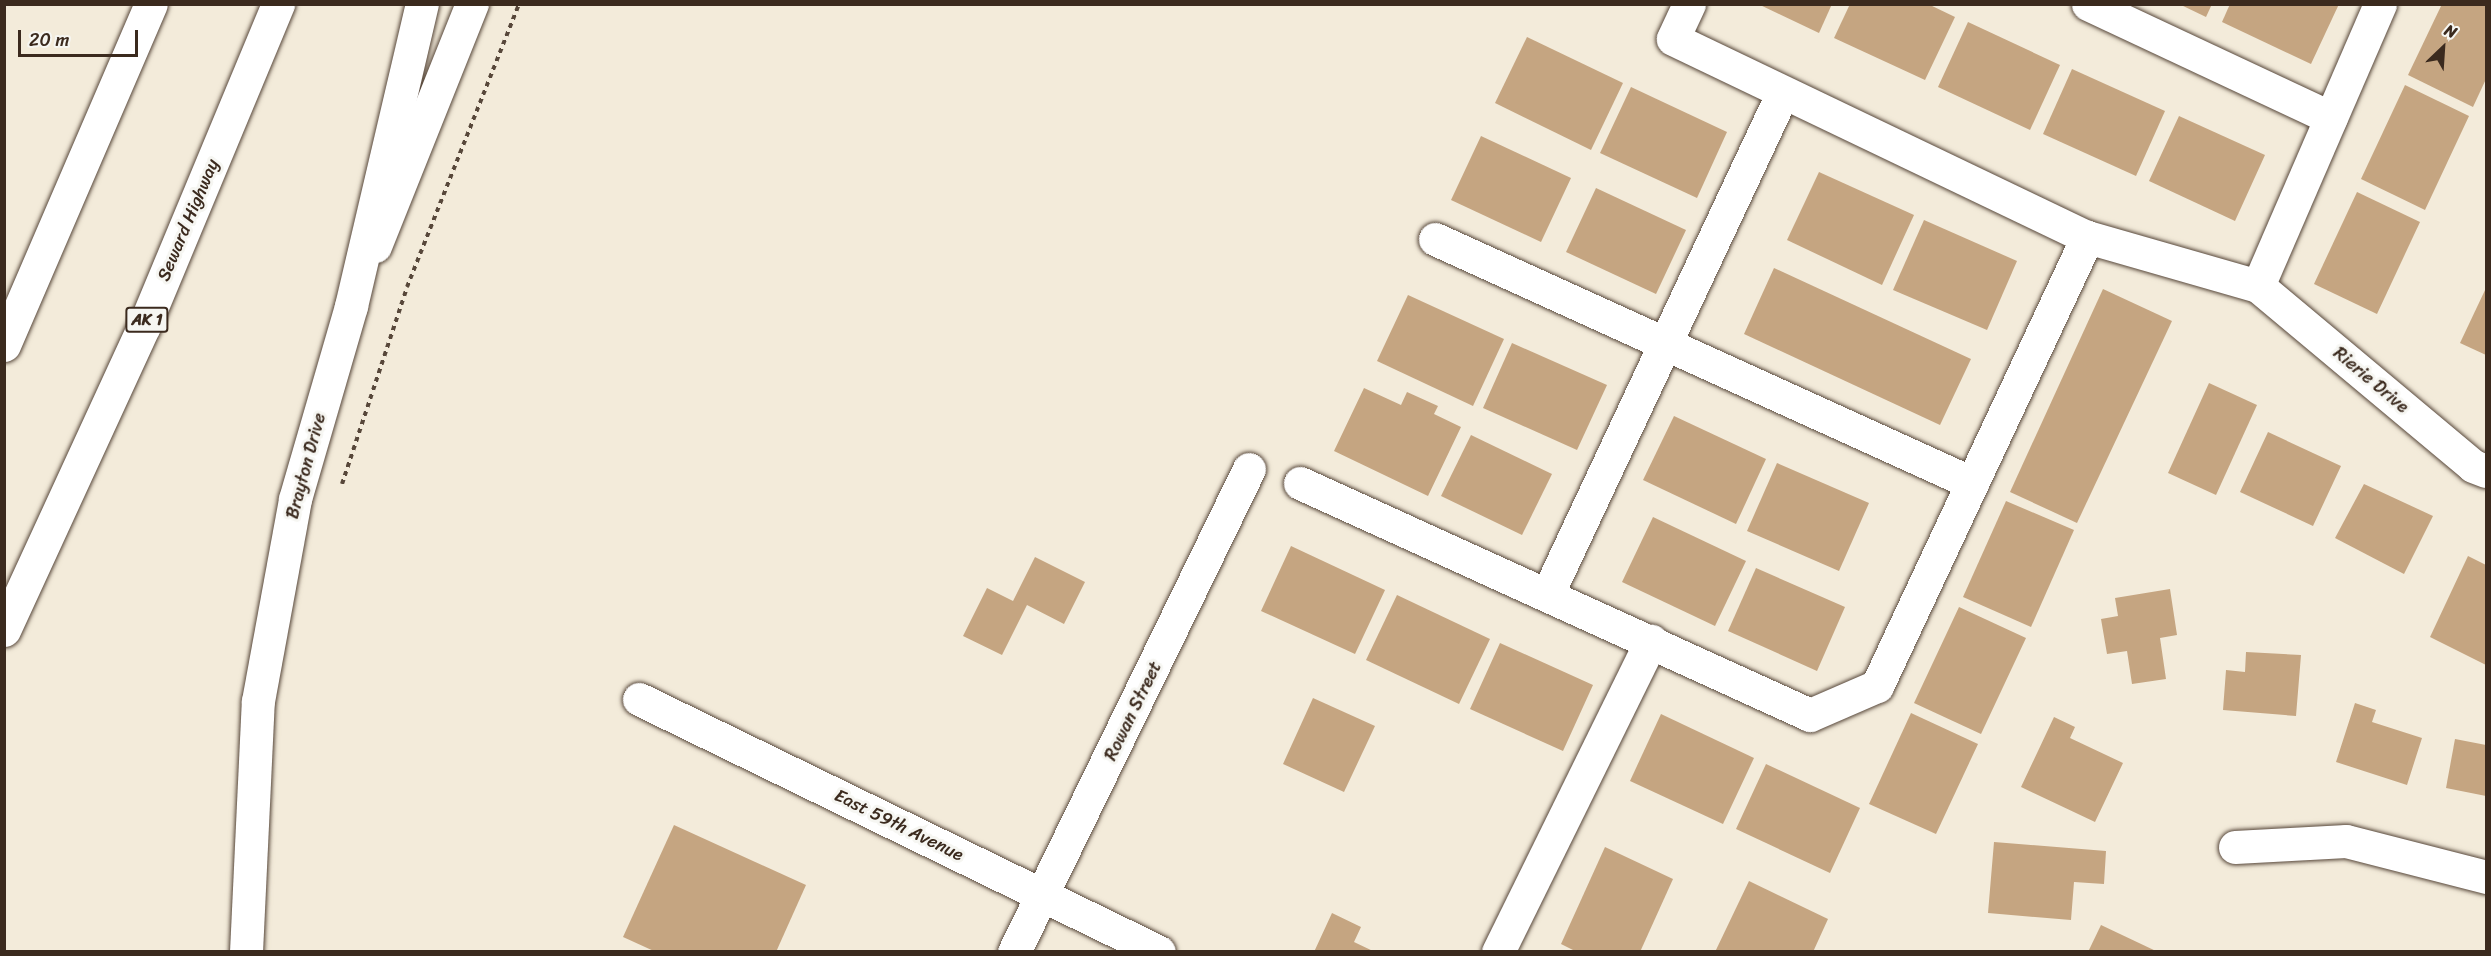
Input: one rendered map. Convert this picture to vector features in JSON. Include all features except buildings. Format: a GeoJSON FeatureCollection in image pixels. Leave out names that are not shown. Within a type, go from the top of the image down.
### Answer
{"type":"FeatureCollection","features":[{"type":"Feature","properties":{"kind":"main road"},"geometry":{"type":"LineString","coordinates":[[4,345],[151,4]]}},
{"type":"Feature","properties":{"kind":"main road","name":"Seward Highway"},"geometry":{"type":"LineString","coordinates":[[4,630],[144,326],[278,4]]}},
{"type":"Feature","properties":{"kind":"main road"},"geometry":{"type":"LineString","coordinates":[[351,306],[422,4]]}},
{"type":"Feature","properties":{"kind":"main road","name":"Brayton Drive"},"geometry":{"type":"LineString","coordinates":[[246,951],[258,701],[295,499],[351,306],[472,4]]}},
{"type":"Feature","properties":{"kind":"main road"},"geometry":{"type":"LineString","coordinates":[[1689,4],[1673,39],[2087,237],[2258,286],[2380,4]]}},
{"type":"Feature","properties":{"kind":"main road"},"geometry":{"type":"LineString","coordinates":[[2088,4],[2331,118]]}},
{"type":"Feature","properties":{"kind":"main road"},"geometry":{"type":"LineString","coordinates":[[1548,592],[1783,92]]}},
{"type":"Feature","properties":{"kind":"main road"},"geometry":{"type":"LineString","coordinates":[[1300,483],[1548,592],[1810,716],[1877,686],[2087,237]]}},
{"type":"Feature","properties":{"kind":"main road"},"geometry":{"type":"LineString","coordinates":[[1435,238],[1663,346],[1972,483]]}},
{"type":"Feature","properties":{"kind":"main road","name":"Rierie Drive"},"geometry":{"type":"LineString","coordinates":[[2258,286],[2473,466],[2487,471]]}},
{"type":"Feature","properties":{"kind":"main road","name":"Rowan Street"},"geometry":{"type":"LineString","coordinates":[[1014,951],[1044,896],[1249,470]]}},
{"type":"Feature","properties":{"kind":"main road"},"geometry":{"type":"LineString","coordinates":[[1498,951],[1651,641]]}},
{"type":"Feature","properties":{"kind":"main road","name":"East 59th Avenue"},"geometry":{"type":"LineString","coordinates":[[639,699],[1159,951]]}},
{"type":"Feature","properties":{"kind":"main road"},"geometry":{"type":"LineString","coordinates":[[2235,847],[2346,841],[2487,877]]}},
{"type":"Feature","properties":{"kind":"path"},"geometry":{"type":"LineString","coordinates":[[339,492],[407,287],[519,4]]}}]}
